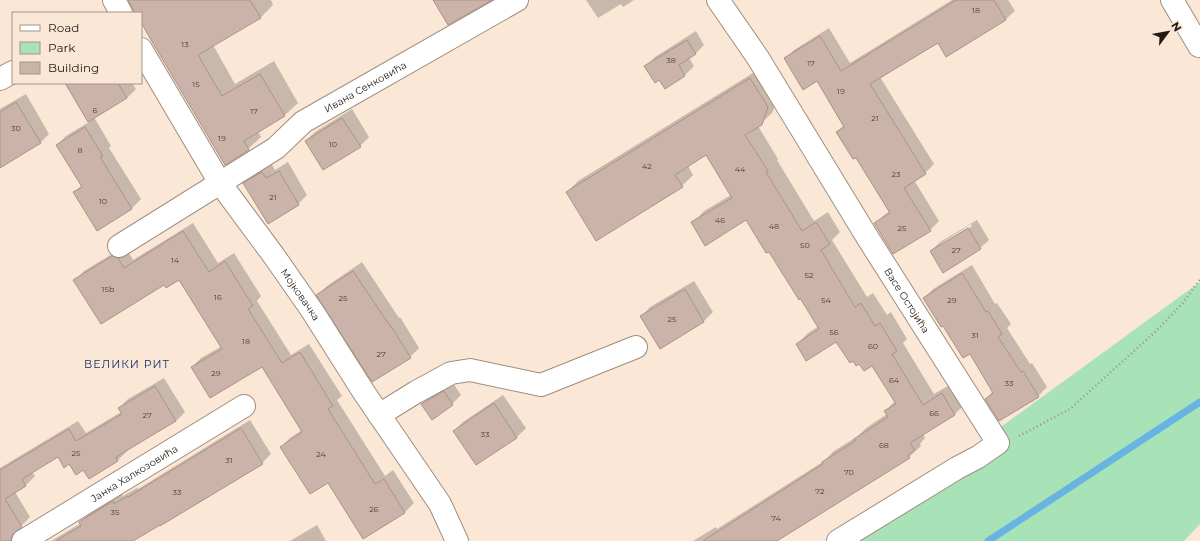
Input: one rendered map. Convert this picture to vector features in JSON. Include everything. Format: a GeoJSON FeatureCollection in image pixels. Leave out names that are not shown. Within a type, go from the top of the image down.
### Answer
{"type":"FeatureCollection","features":[{"type":"Feature","properties":{"kind":"street","name":"Ивана Сенковића"},"geometry":{"type":"LineString","coordinates":[[119,246],[276,148],[303,122],[517,0]]}},
{"type":"Feature","properties":{"kind":"street","name":"Васе Остојића"},"geometry":{"type":"LineString","coordinates":[[718,0],[758,58],[868,240],[998,443]]}},
{"type":"Feature","properties":{"kind":"street"},"geometry":{"type":"LineString","coordinates":[[1172,0],[1199,46]]}},
{"type":"Feature","properties":{"kind":"street","name":"Мојковачка"},"geometry":{"type":"LineString","coordinates":[[142,51],[220,182],[283,268],[363,391],[440,504],[457,541]]}},
{"type":"Feature","properties":{"kind":"street"},"geometry":{"type":"LineString","coordinates":[[0,79],[12,73]]}},
{"type":"Feature","properties":{"kind":"street"},"geometry":{"type":"LineString","coordinates":[[379,415],[416,392],[451,373],[470,370],[541,385],[636,347]]}},
{"type":"Feature","properties":{"kind":"street","name":"Јанка Халкозовића"},"geometry":{"type":"LineString","coordinates":[[24,541],[244,406]]}},
{"type":"Feature","properties":{"kind":"street"},"geometry":{"type":"LineString","coordinates":[[838,541],[998,443]]}},
{"type":"Feature","properties":{"kind":"path"},"geometry":{"type":"LineString","coordinates":[[998,443],[1014,439],[1070,409],[1155,332],[1183,303],[1200,279]]}},
{"type":"Feature","properties":{"kind":"green space"},"geometry":{"type":"Polygon","coordinates":[[[1200,282],[1200,524],[1184,541],[857,541],[998,429],[1200,282]]]}},
{"type":"Feature","properties":{"kind":"building"},"geometry":{"type":"Polygon","coordinates":[[[128,0],[250,0],[261,18],[198,55],[222,96],[260,74],[285,116],[244,141],[249,150],[225,165],[142,24],[142,12],[134,12],[128,0]]]}},
{"type":"Feature","properties":{"kind":"building"},"geometry":{"type":"Polygon","coordinates":[[[433,0],[492,0],[448,25],[433,0]]]}},
{"type":"Feature","properties":{"kind":"building"},"geometry":{"type":"Polygon","coordinates":[[[956,0],[994,0],[1006,20],[946,57],[938,43],[870,84],[926,174],[904,188],[931,231],[893,254],[874,223],[890,213],[856,158],[853,159],[836,132],[844,127],[817,81],[803,90],[784,58],[820,36],[841,71],[956,0]]]}},
{"type":"Feature","properties":{"kind":"building"},"geometry":{"type":"Polygon","coordinates":[[[687,40],[696,54],[679,65],[685,76],[665,89],[659,80],[655,83],[644,66],[687,40]]]}},
{"type":"Feature","properties":{"kind":"building"},"geometry":{"type":"Polygon","coordinates":[[[750,78],[768,107],[762,125],[745,135],[768,171],[766,172],[802,231],[816,222],[830,244],[821,250],[855,307],[861,303],[875,326],[880,323],[897,351],[892,354],[923,405],[942,393],[955,415],[910,443],[915,450],[908,455],[910,458],[777,541],[703,541],[823,464],[822,462],[855,441],[854,439],[888,417],[884,411],[896,404],[872,366],[864,371],[859,364],[856,366],[853,361],[850,363],[836,342],[806,361],[796,344],[819,329],[769,252],[766,253],[746,220],[705,246],[691,222],[732,198],[706,155],[675,175],[683,187],[596,241],[566,192],[750,78]]]}},
{"type":"Feature","properties":{"kind":"building"},"geometry":{"type":"Polygon","coordinates":[[[66,84],[119,84],[127,98],[88,122],[66,84]]]}},
{"type":"Feature","properties":{"kind":"building"},"geometry":{"type":"Polygon","coordinates":[[[16,102],[41,143],[0,168],[0,112],[16,102]]]}},
{"type":"Feature","properties":{"kind":"building"},"geometry":{"type":"Polygon","coordinates":[[[342,118],[361,147],[323,170],[305,141],[342,118]]]}},
{"type":"Feature","properties":{"kind":"building"},"geometry":{"type":"Polygon","coordinates":[[[85,127],[103,156],[100,157],[132,209],[97,231],[73,192],[82,187],[56,145],[85,127]]]}},
{"type":"Feature","properties":{"kind":"building"},"geometry":{"type":"Polygon","coordinates":[[[279,171],[299,205],[268,224],[243,183],[262,172],[266,178],[279,171]]]}},
{"type":"Feature","properties":{"kind":"building"},"geometry":{"type":"Polygon","coordinates":[[[968,228],[981,249],[943,273],[930,251],[968,228]]]}},
{"type":"Feature","properties":{"kind":"building"},"geometry":{"type":"Polygon","coordinates":[[[183,231],[209,272],[225,261],[253,306],[248,309],[282,363],[300,352],[333,406],[328,409],[375,484],[384,479],[405,513],[363,539],[328,483],[310,494],[280,447],[302,432],[262,367],[210,398],[191,367],[222,349],[179,280],[166,288],[164,285],[101,324],[73,280],[112,256],[118,258],[124,268],[183,231]]]}},
{"type":"Feature","properties":{"kind":"building"},"geometry":{"type":"Polygon","coordinates":[[[353,271],[411,358],[372,382],[316,295],[353,271]]]}},
{"type":"Feature","properties":{"kind":"building"},"geometry":{"type":"Polygon","coordinates":[[[962,273],[986,312],[988,311],[1002,334],[998,337],[1021,372],[1023,371],[1039,397],[999,421],[985,399],[993,393],[970,354],[963,358],[923,298],[962,273]]]}},
{"type":"Feature","properties":{"kind":"building"},"geometry":{"type":"Polygon","coordinates":[[[685,289],[704,322],[660,349],[640,316],[685,289]]]}},
{"type":"Feature","properties":{"kind":"building"},"geometry":{"type":"Polygon","coordinates":[[[155,386],[176,421],[116,457],[118,461],[89,479],[83,470],[76,475],[69,464],[64,468],[58,457],[22,479],[26,486],[5,499],[22,527],[12,535],[11,541],[0,541],[0,470],[69,429],[76,441],[122,414],[118,408],[155,386]]]}},
{"type":"Feature","properties":{"kind":"building"},"geometry":{"type":"Polygon","coordinates":[[[444,391],[453,405],[432,420],[421,404],[444,391]]]}},
{"type":"Feature","properties":{"kind":"building"},"geometry":{"type":"Polygon","coordinates":[[[494,403],[517,438],[476,465],[453,431],[494,403]]]}},
{"type":"Feature","properties":{"kind":"building"},"geometry":{"type":"Polygon","coordinates":[[[241,428],[263,464],[133,541],[56,541],[81,526],[79,522],[113,501],[114,504],[128,497],[241,428]]]}},
{"type":"Feature","properties":{"kind":"waterway"},"geometry":{"type":"LineString","coordinates":[[988,541],[1200,402]]}},
{"type":"Feature","properties":{"kind":"district","name":"ВЕЛИКИ РИТ"},"geometry":{"type":"Point","coordinates":[127,364]}}]}
